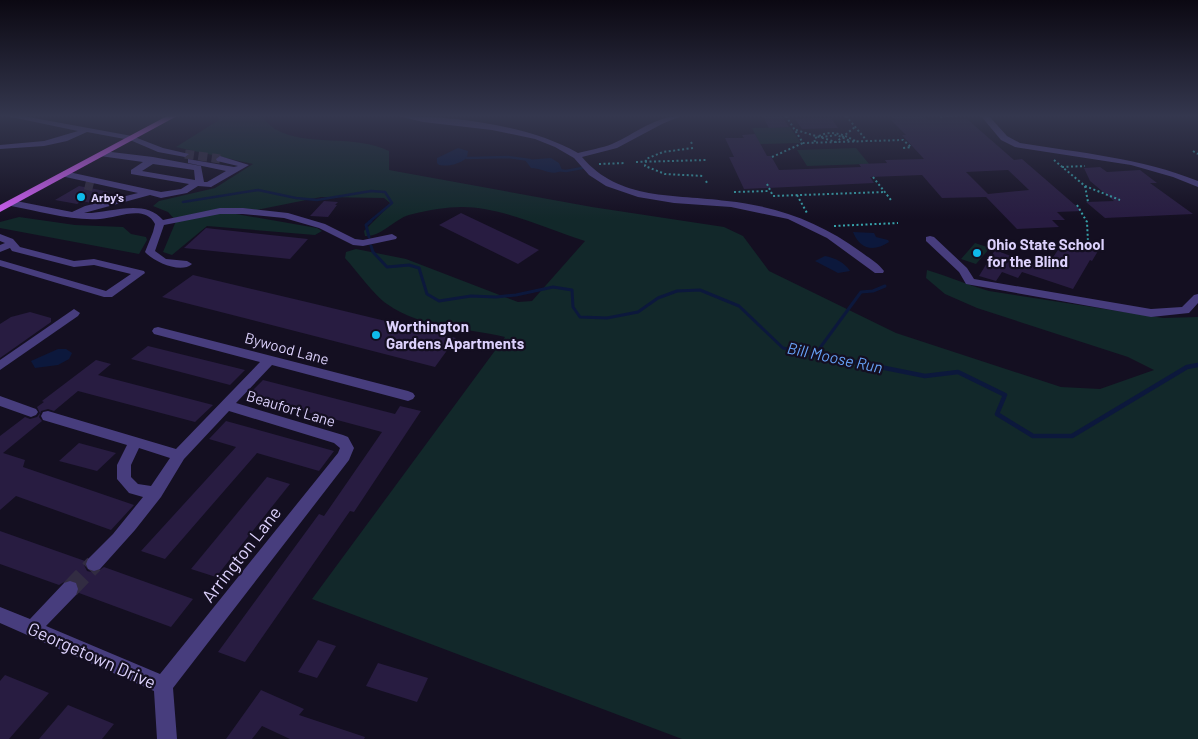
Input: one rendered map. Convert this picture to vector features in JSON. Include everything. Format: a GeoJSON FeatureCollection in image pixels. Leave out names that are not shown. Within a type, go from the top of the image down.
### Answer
{"type":"FeatureCollection","features":[{"type":"Feature","properties":{"kind":"main road"},"geometry":{"type":"LineString","coordinates":[[0,209],[109,150]]}},
{"type":"Feature","properties":{"kind":"street"},"geometry":{"type":"LineString","coordinates":[[139,150],[172,158],[221,162],[234,170],[208,185],[134,172],[153,160]]}},
{"type":"Feature","properties":{"kind":"street"},"geometry":{"type":"LineString","coordinates":[[164,150],[183,153],[172,158]]}},
{"type":"Feature","properties":{"kind":"street"},"geometry":{"type":"LineString","coordinates":[[567,150],[606,183],[626,191],[670,200],[724,203],[754,208],[797,219],[818,228],[838,240],[879,271]]}},
{"type":"Feature","properties":{"kind":"street"},"geometry":{"type":"LineString","coordinates":[[576,156],[597,150]]}},
{"type":"Feature","properties":{"kind":"street"},"geometry":{"type":"LineString","coordinates":[[1055,150],[1133,162],[1162,170],[1198,184]]}},
{"type":"Feature","properties":{"kind":"street"},"geometry":{"type":"LineString","coordinates":[[88,184],[161,195],[184,191],[200,181],[198,168],[103,154]]}},
{"type":"Feature","properties":{"kind":"street"},"geometry":{"type":"LineString","coordinates":[[64,174],[88,184],[114,191],[134,192],[114,201]]}},
{"type":"Feature","properties":{"kind":"street"},"geometry":{"type":"LineString","coordinates":[[71,215],[114,201],[151,192]]}},
{"type":"Feature","properties":{"kind":"street"},"geometry":{"type":"LineString","coordinates":[[11,203],[71,215],[103,216],[145,211],[157,218],[160,223],[159,231],[151,245],[150,252],[163,262],[187,264]]}},
{"type":"Feature","properties":{"kind":"street"},"geometry":{"type":"LineString","coordinates":[[160,223],[203,214],[243,211],[285,215],[322,226],[353,242],[363,243],[392,237]]}},
{"type":"Feature","properties":{"kind":"street"},"geometry":{"type":"LineString","coordinates":[[0,237],[12,244],[16,249],[74,264],[94,262],[140,273],[108,295],[0,263]]}},
{"type":"Feature","properties":{"kind":"street"},"geometry":{"type":"LineString","coordinates":[[930,239],[963,270],[970,282],[1151,313],[1185,310],[1198,297]]}},
{"type":"Feature","properties":{"kind":"street"},"geometry":{"type":"LineString","coordinates":[[0,249],[12,244]]}},
{"type":"Feature","properties":{"kind":"street"},"geometry":{"type":"LineString","coordinates":[[56,279],[68,271],[74,264]]}},
{"type":"Feature","properties":{"kind":"street"},"geometry":{"type":"LineString","coordinates":[[0,366],[74,313]]}},
{"type":"Feature","properties":{"kind":"street","name":"Bywood Lane"},"geometry":{"type":"LineString","coordinates":[[158,331],[408,396]]}},
{"type":"Feature","properties":{"kind":"street"},"geometry":{"type":"LineString","coordinates":[[94,564],[125,534],[156,493],[179,455],[269,360]]}},
{"type":"Feature","properties":{"kind":"street"},"geometry":{"type":"LineString","coordinates":[[0,401],[31,412]]}},
{"type":"Feature","properties":{"kind":"street","name":"Beaufort Lane"},"geometry":{"type":"LineString","coordinates":[[225,405],[338,439],[346,445]]}},
{"type":"Feature","properties":{"kind":"street"},"geometry":{"type":"LineString","coordinates":[[48,416],[179,455]]}},
{"type":"Feature","properties":{"kind":"street"},"geometry":{"type":"LineString","coordinates":[[135,442],[124,465],[124,480],[134,489],[156,493]]}},
{"type":"Feature","properties":{"kind":"street","name":"Arrington Lane"},"geometry":{"type":"LineString","coordinates":[[163,685],[344,456],[346,445]]}},
{"type":"Feature","properties":{"kind":"street"},"geometry":{"type":"LineString","coordinates":[[32,629],[70,589]]}},
{"type":"Feature","properties":{"kind":"street","name":"Georgetown Drive"},"geometry":{"type":"LineString","coordinates":[[0,615],[163,685],[167,739]]}},
{"type":"Feature","properties":{"kind":"path"},"geometry":{"type":"LineString","coordinates":[[645,162],[649,157],[675,150]]}},
{"type":"Feature","properties":{"kind":"path"},"geometry":{"type":"LineString","coordinates":[[772,157],[778,157],[785,150]]}},
{"type":"Feature","properties":{"kind":"path"},"geometry":{"type":"LineString","coordinates":[[1194,150],[1198,154]]}},
{"type":"Feature","properties":{"kind":"path"},"geometry":{"type":"LineString","coordinates":[[1049,156],[1085,186],[1120,200]]}},
{"type":"Feature","properties":{"kind":"path"},"geometry":{"type":"LineString","coordinates":[[636,162],[707,160]]}},
{"type":"Feature","properties":{"kind":"path"},"geometry":{"type":"LineString","coordinates":[[645,162],[647,168],[661,173],[679,176],[704,176]]}},
{"type":"Feature","properties":{"kind":"path"},"geometry":{"type":"LineString","coordinates":[[592,164],[625,163]]}},
{"type":"Feature","properties":{"kind":"path"},"geometry":{"type":"LineString","coordinates":[[874,177],[891,200]]}},
{"type":"Feature","properties":{"kind":"path"},"geometry":{"type":"LineString","coordinates":[[767,184],[773,196],[885,192]]}},
{"type":"Feature","properties":{"kind":"path"},"geometry":{"type":"LineString","coordinates":[[1085,186],[1088,202]]}},
{"type":"Feature","properties":{"kind":"path"},"geometry":{"type":"LineString","coordinates":[[734,192],[770,191]]}},
{"type":"Feature","properties":{"kind":"path"},"geometry":{"type":"LineString","coordinates":[[797,195],[808,215]]}},
{"type":"Feature","properties":{"kind":"path"},"geometry":{"type":"LineString","coordinates":[[1077,205],[1084,213],[1088,224],[1088,242]]}},
{"type":"Feature","properties":{"kind":"path"},"geometry":{"type":"LineString","coordinates":[[828,226],[898,223]]}},
{"type":"Feature","properties":{"kind":"green space"},"geometry":{"type":"Polygon","coordinates":[[[192,150],[388,150],[389,170],[592,207],[724,227],[743,236],[769,271],[896,333],[1061,387],[1100,389],[1154,370],[1128,357],[977,308],[945,294],[926,278],[927,270],[989,291],[1163,318],[1198,317],[1198,739],[682,739],[312,599],[505,337],[429,323],[401,312],[387,304],[371,289],[345,258],[346,252],[356,249],[406,259],[518,302],[532,301],[585,241],[524,219],[493,211],[462,207],[438,209],[407,216],[378,233],[365,236],[364,231],[390,203],[384,198],[321,197],[236,214],[317,228],[322,231],[315,235],[207,226],[172,255],[163,252],[176,221],[168,212],[153,206],[159,201],[215,188],[253,164],[192,150]]]}},
{"type":"Feature","properties":{"kind":"green space"},"geometry":{"type":"Polygon","coordinates":[[[797,150],[858,150],[869,164],[807,166],[797,150]]]}},
{"type":"Feature","properties":{"kind":"green space"},"geometry":{"type":"Polygon","coordinates":[[[19,217],[75,225],[123,227],[131,234],[146,237],[147,240],[139,254],[0,228],[0,222],[19,217]]]}},
{"type":"Feature","properties":{"kind":"green space"},"geometry":{"type":"Polygon","coordinates":[[[975,243],[990,248],[976,264],[961,259],[975,243]]]}},
{"type":"Feature","properties":{"kind":"water"},"geometry":{"type":"Polygon","coordinates":[[[453,150],[468,151],[467,158],[450,165],[439,165],[437,158],[453,150]]]}},
{"type":"Feature","properties":{"kind":"water"},"geometry":{"type":"Polygon","coordinates":[[[551,158],[559,163],[562,170],[555,173],[531,168],[525,160],[551,158]]]}},
{"type":"Feature","properties":{"kind":"water"},"geometry":{"type":"Polygon","coordinates":[[[853,232],[874,233],[876,237],[888,240],[889,242],[878,247],[868,248],[859,243],[853,232]]]}},
{"type":"Feature","properties":{"kind":"water"},"geometry":{"type":"Polygon","coordinates":[[[825,256],[839,261],[850,271],[838,273],[815,261],[825,256]]]}},
{"type":"Feature","properties":{"kind":"water"},"geometry":{"type":"Polygon","coordinates":[[[58,349],[66,349],[72,353],[69,359],[58,365],[35,368],[31,361],[58,349]]]}},
{"type":"Feature","properties":{"kind":"building"},"geometry":{"type":"Polygon","coordinates":[[[731,150],[764,150],[767,156],[771,156],[779,170],[861,167],[859,164],[887,163],[885,160],[924,159],[916,150],[1003,150],[1014,160],[1022,159],[1082,211],[1057,212],[1065,220],[1052,220],[1059,227],[1017,229],[986,197],[942,198],[922,175],[870,177],[874,183],[744,189],[729,157],[734,157],[731,150]],[[1008,170],[966,172],[988,194],[1029,190],[1008,170]]]}},
{"type":"Feature","properties":{"kind":"building"},"geometry":{"type":"Polygon","coordinates":[[[1100,167],[1107,172],[1140,170],[1157,183],[1150,183],[1193,214],[1105,218],[1086,202],[1114,201],[1090,181],[1084,168],[1100,167]]]}},
{"type":"Feature","properties":{"kind":"building","name":"Arby's"},"geometry":{"type":"Polygon","coordinates":[[[79,186],[109,192],[91,203],[82,201],[77,204],[55,200],[79,186]]]}},
{"type":"Feature","properties":{"kind":"building"},"geometry":{"type":"Polygon","coordinates":[[[324,201],[338,202],[328,217],[310,216],[324,201]]]}},
{"type":"Feature","properties":{"kind":"building"},"geometry":{"type":"Polygon","coordinates":[[[461,213],[539,250],[518,264],[439,225],[461,213]]]}},
{"type":"Feature","properties":{"kind":"building"},"geometry":{"type":"Polygon","coordinates":[[[206,228],[308,239],[290,259],[184,248],[206,228]]]}},
{"type":"Feature","properties":{"kind":"building"},"geometry":{"type":"Polygon","coordinates":[[[1081,245],[1098,251],[1092,261],[1090,260],[1073,289],[1022,272],[1018,278],[1002,272],[996,281],[979,276],[995,250],[1045,269],[1060,247],[1077,252],[1081,245]]]}},
{"type":"Feature","properties":{"kind":"building"},"geometry":{"type":"Polygon","coordinates":[[[193,275],[456,338],[435,367],[162,297],[193,275]]]}},
{"type":"Feature","properties":{"kind":"building"},"geometry":{"type":"Polygon","coordinates":[[[30,312],[51,318],[51,322],[0,358],[0,324],[11,317],[30,312]]]}},
{"type":"Feature","properties":{"kind":"building"},"geometry":{"type":"Polygon","coordinates":[[[148,346],[245,370],[230,385],[131,359],[148,346]]]}},
{"type":"Feature","properties":{"kind":"building"},"geometry":{"type":"Polygon","coordinates":[[[96,360],[111,364],[98,375],[213,405],[195,422],[78,391],[54,411],[48,409],[41,411],[39,417],[42,421],[3,453],[25,460],[23,467],[134,505],[111,530],[16,496],[0,510],[0,436],[25,417],[30,419],[37,417],[40,413],[37,407],[44,402],[42,401],[96,360]]]}},
{"type":"Feature","properties":{"kind":"building"},"geometry":{"type":"Polygon","coordinates":[[[263,380],[395,414],[400,406],[421,411],[354,512],[350,511],[245,662],[218,652],[319,514],[324,516],[382,432],[247,396],[263,380]]]}},
{"type":"Feature","properties":{"kind":"building"},"geometry":{"type":"Polygon","coordinates":[[[226,421],[334,451],[319,471],[257,453],[165,559],[141,551],[236,447],[209,439],[226,421]]]}},
{"type":"Feature","properties":{"kind":"building"},"geometry":{"type":"Polygon","coordinates":[[[79,443],[116,453],[97,471],[59,461],[79,443]]]}},
{"type":"Feature","properties":{"kind":"building"},"geometry":{"type":"Polygon","coordinates":[[[267,477],[290,484],[216,577],[191,569],[267,477]]]}},
{"type":"Feature","properties":{"kind":"building"},"geometry":{"type":"Polygon","coordinates":[[[0,531],[85,561],[84,565],[87,571],[95,573],[104,567],[193,599],[171,627],[79,593],[80,588],[77,581],[69,579],[59,585],[0,564],[0,531]]]}},
{"type":"Feature","properties":{"kind":"building"},"geometry":{"type":"Polygon","coordinates":[[[318,640],[336,646],[317,678],[298,672],[318,640]]]}},
{"type":"Feature","properties":{"kind":"building"},"geometry":{"type":"Polygon","coordinates":[[[378,663],[428,678],[417,702],[366,686],[378,663]]]}},
{"type":"Feature","properties":{"kind":"building"},"geometry":{"type":"Polygon","coordinates":[[[5,675],[49,693],[9,739],[0,739],[0,681],[5,675]]]}},
{"type":"Feature","properties":{"kind":"building"},"geometry":{"type":"Polygon","coordinates":[[[261,690],[304,709],[299,715],[365,737],[364,739],[290,739],[262,726],[252,739],[226,739],[261,690]]]}},
{"type":"Feature","properties":{"kind":"building"},"geometry":{"type":"Polygon","coordinates":[[[68,705],[114,724],[102,739],[39,739],[68,705]]]}},
{"type":"Feature","properties":{"kind":"waterway"},"geometry":{"type":"LineString","coordinates":[[467,158],[508,157],[530,160]]}},
{"type":"Feature","properties":{"kind":"waterway"},"geometry":{"type":"LineString","coordinates":[[557,170],[566,171],[582,168]]}},
{"type":"Feature","properties":{"kind":"waterway","name":"Bill Moose Run"},"geometry":{"type":"LineString","coordinates":[[183,202],[258,190],[296,198],[317,200],[371,191],[385,192],[392,203],[369,222]]}},
{"type":"Feature","properties":{"kind":"waterway","name":"Bill Moose Run"},"geometry":{"type":"LineString","coordinates":[[369,237],[366,225],[371,221]]}},
{"type":"Feature","properties":{"kind":"waterway","name":"Bill Moose Run"},"geometry":{"type":"LineString","coordinates":[[371,246],[373,252],[387,267],[409,265],[419,268],[427,294],[439,301],[471,296],[496,297],[516,295],[553,287],[572,290],[573,307],[580,317],[607,318],[638,312],[658,298],[677,291],[700,290],[739,306],[783,348],[815,355]]}},
{"type":"Feature","properties":{"kind":"waterway"},"geometry":{"type":"LineString","coordinates":[[815,354],[861,292],[873,291],[885,286]]}},
{"type":"Feature","properties":{"kind":"waterway","name":"Bill Moose Run"},"geometry":{"type":"LineString","coordinates":[[815,354],[925,376],[958,372],[1005,395],[997,414],[1033,436],[1072,436],[1187,367],[1198,365]]}},
{"type":"Feature","properties":{"kind":"waterway","name":"Bill Moose Run"},"geometry":{"type":"LineString","coordinates":[[815,355],[822,356]]}},
{"type":"Feature","properties":{"kind":"tunnel"},"geometry":{"type":"LineString","coordinates":[[185,154],[220,159]]}},
{"type":"Feature","properties":{"kind":"tunnel"},"geometry":{"type":"LineString","coordinates":[[85,185],[93,187]]}},
{"type":"Feature","properties":{"kind":"tunnel"},"geometry":{"type":"LineString","coordinates":[[70,589],[94,564]]}},
{"type":"Feature","properties":{"kind":"place","name":"Arby's"},"geometry":{"type":"Point","coordinates":[81,197]}},
{"type":"Feature","properties":{"kind":"place","name":"Ohio State School for the Blind"},"geometry":{"type":"Point","coordinates":[977,253]}},
{"type":"Feature","properties":{"kind":"place","name":"Worthington Gardens Apartments"},"geometry":{"type":"Point","coordinates":[376,335]}}]}
